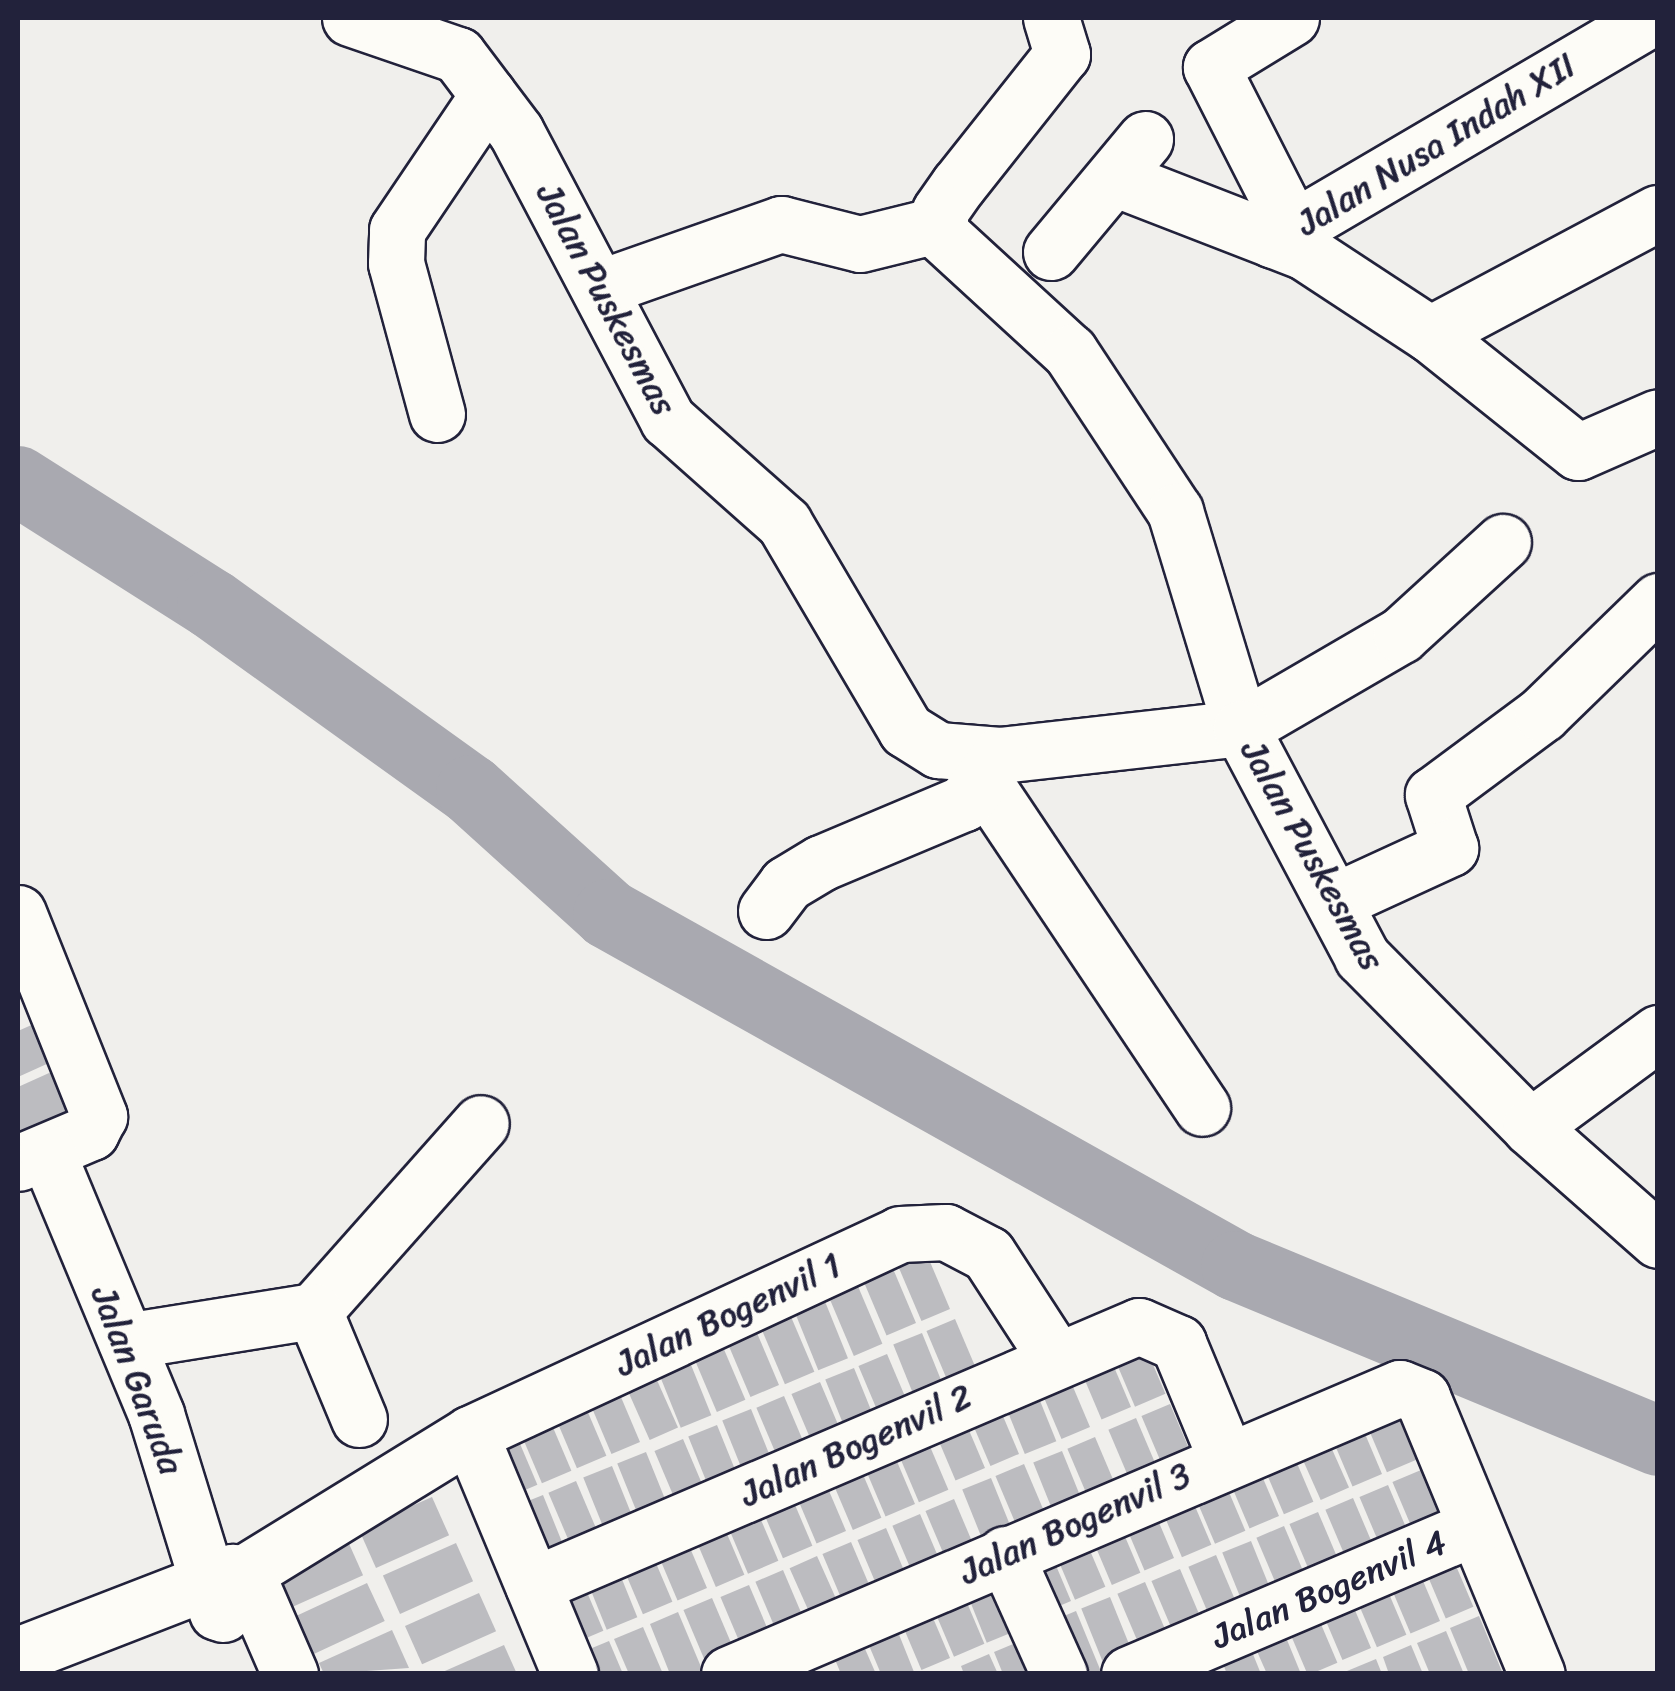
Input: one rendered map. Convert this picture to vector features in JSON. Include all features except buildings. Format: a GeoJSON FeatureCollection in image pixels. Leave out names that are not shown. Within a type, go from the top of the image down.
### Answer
{"type":"FeatureCollection","features":[{"type":"Feature","properties":{"kind":"street","name":"Jalan Puskesmas"},"geometry":{"type":"LineString","coordinates":[[350,18],[458,56],[488,94],[602,287],[668,420],[784,523],[906,730],[938,750],[992,768],[1241,728],[1362,956],[1530,1128],[1658,1240]]}},
{"type":"Feature","properties":{"kind":"street"},"geometry":{"type":"LineString","coordinates":[[1283,234],[1213,82],[1212,60],[1292,18]]}},
{"type":"Feature","properties":{"kind":"street","name":"Jalan Nusa Indah XII"},"geometry":{"type":"LineString","coordinates":[[1283,234],[1650,18]]}},
{"type":"Feature","properties":{"kind":"street"},"geometry":{"type":"LineString","coordinates":[[602,287],[781,224],[860,244],[939,229],[1068,30]]}},
{"type":"Feature","properties":{"kind":"street"},"geometry":{"type":"LineString","coordinates":[[437,414],[396,263],[397,230],[488,94]]}},
{"type":"Feature","properties":{"kind":"street"},"geometry":{"type":"LineString","coordinates":[[1051,252],[1131,159],[1283,234],[1430,334],[1552,436],[1578,452],[1602,447],[1658,417]]}},
{"type":"Feature","properties":{"kind":"street"},"geometry":{"type":"LineString","coordinates":[[1430,334],[1658,213]]}},
{"type":"Feature","properties":{"kind":"street"},"geometry":{"type":"LineString","coordinates":[[939,229],[1070,352],[1175,511],[1241,728],[1401,635],[1502,542]]}},
{"type":"Feature","properties":{"kind":"street"},"geometry":{"type":"LineString","coordinates":[[1335,902],[1450,848],[1433,795],[1542,714],[1658,601]]}},
{"type":"Feature","properties":{"kind":"street"},"geometry":{"type":"LineString","coordinates":[[766,911],[809,870],[939,817],[992,768],[1202,1108]]}},
{"type":"Feature","properties":{"kind":"street"},"geometry":{"type":"LineString","coordinates":[[18,913],[100,1116],[92,1132],[32,1158]]}},
{"type":"Feature","properties":{"kind":"street"},"geometry":{"type":"LineString","coordinates":[[1530,1128],[1658,1032]]}},
{"type":"Feature","properties":{"kind":"street"},"geometry":{"type":"LineString","coordinates":[[126,1341],[314,1311],[481,1123]]}},
{"type":"Feature","properties":{"kind":"street","name":"Jalan Garuda"},"geometry":{"type":"LineString","coordinates":[[32,1158],[126,1341],[253,1674]]}},
{"type":"Feature","properties":{"kind":"street","name":"Jalan Bogenvil 1"},"geometry":{"type":"LineString","coordinates":[[222,1594],[470,1434],[900,1234],[946,1232],[988,1254],[1056,1357]]}},
{"type":"Feature","properties":{"kind":"street"},"geometry":{"type":"LineString","coordinates":[[314,1311],[359,1419]]}},
{"type":"Feature","properties":{"kind":"street","name":"Jalan Bogenvil 2"},"geometry":{"type":"LineString","coordinates":[[533,1585],[1056,1357],[1139,1326],[1178,1342],[1224,1456]]}},
{"type":"Feature","properties":{"kind":"street","name":"Jalan Bogenvil 3"},"geometry":{"type":"LineString","coordinates":[[729,1674],[1224,1456],[1370,1395],[1400,1388],[1422,1397],[1474,1527]]}},
{"type":"Feature","properties":{"kind":"street"},"geometry":{"type":"LineString","coordinates":[[470,1434],[570,1674]]}},
{"type":"Feature","properties":{"kind":"street"},"geometry":{"type":"LineString","coordinates":[[1474,1527],[1535,1673]]}},
{"type":"Feature","properties":{"kind":"street","name":"Jalan Bogenvil 4"},"geometry":{"type":"LineString","coordinates":[[1128,1674],[1474,1527]]}},
{"type":"Feature","properties":{"kind":"street"},"geometry":{"type":"LineString","coordinates":[[1005,1554],[1059,1674]]}},
{"type":"Feature","properties":{"kind":"street"},"geometry":{"type":"LineString","coordinates":[[18,1654],[222,1594]]}},
{"type":"Feature","properties":{"kind":"street"},"geometry":{"type":"LineString","coordinates":[[61,1674],[222,1594]]}},
{"type":"Feature","properties":{"kind":"street","name":"Jalan Garuda"},"geometry":{"type":"LineString","coordinates":[[222,1594],[290,1674]]}},
{"type":"Feature","properties":{"kind":"waterway"},"geometry":{"type":"LineString","coordinates":[[18,481],[212,604],[471,790],[608,914],[1236,1266],[1658,1441]]}}]}
